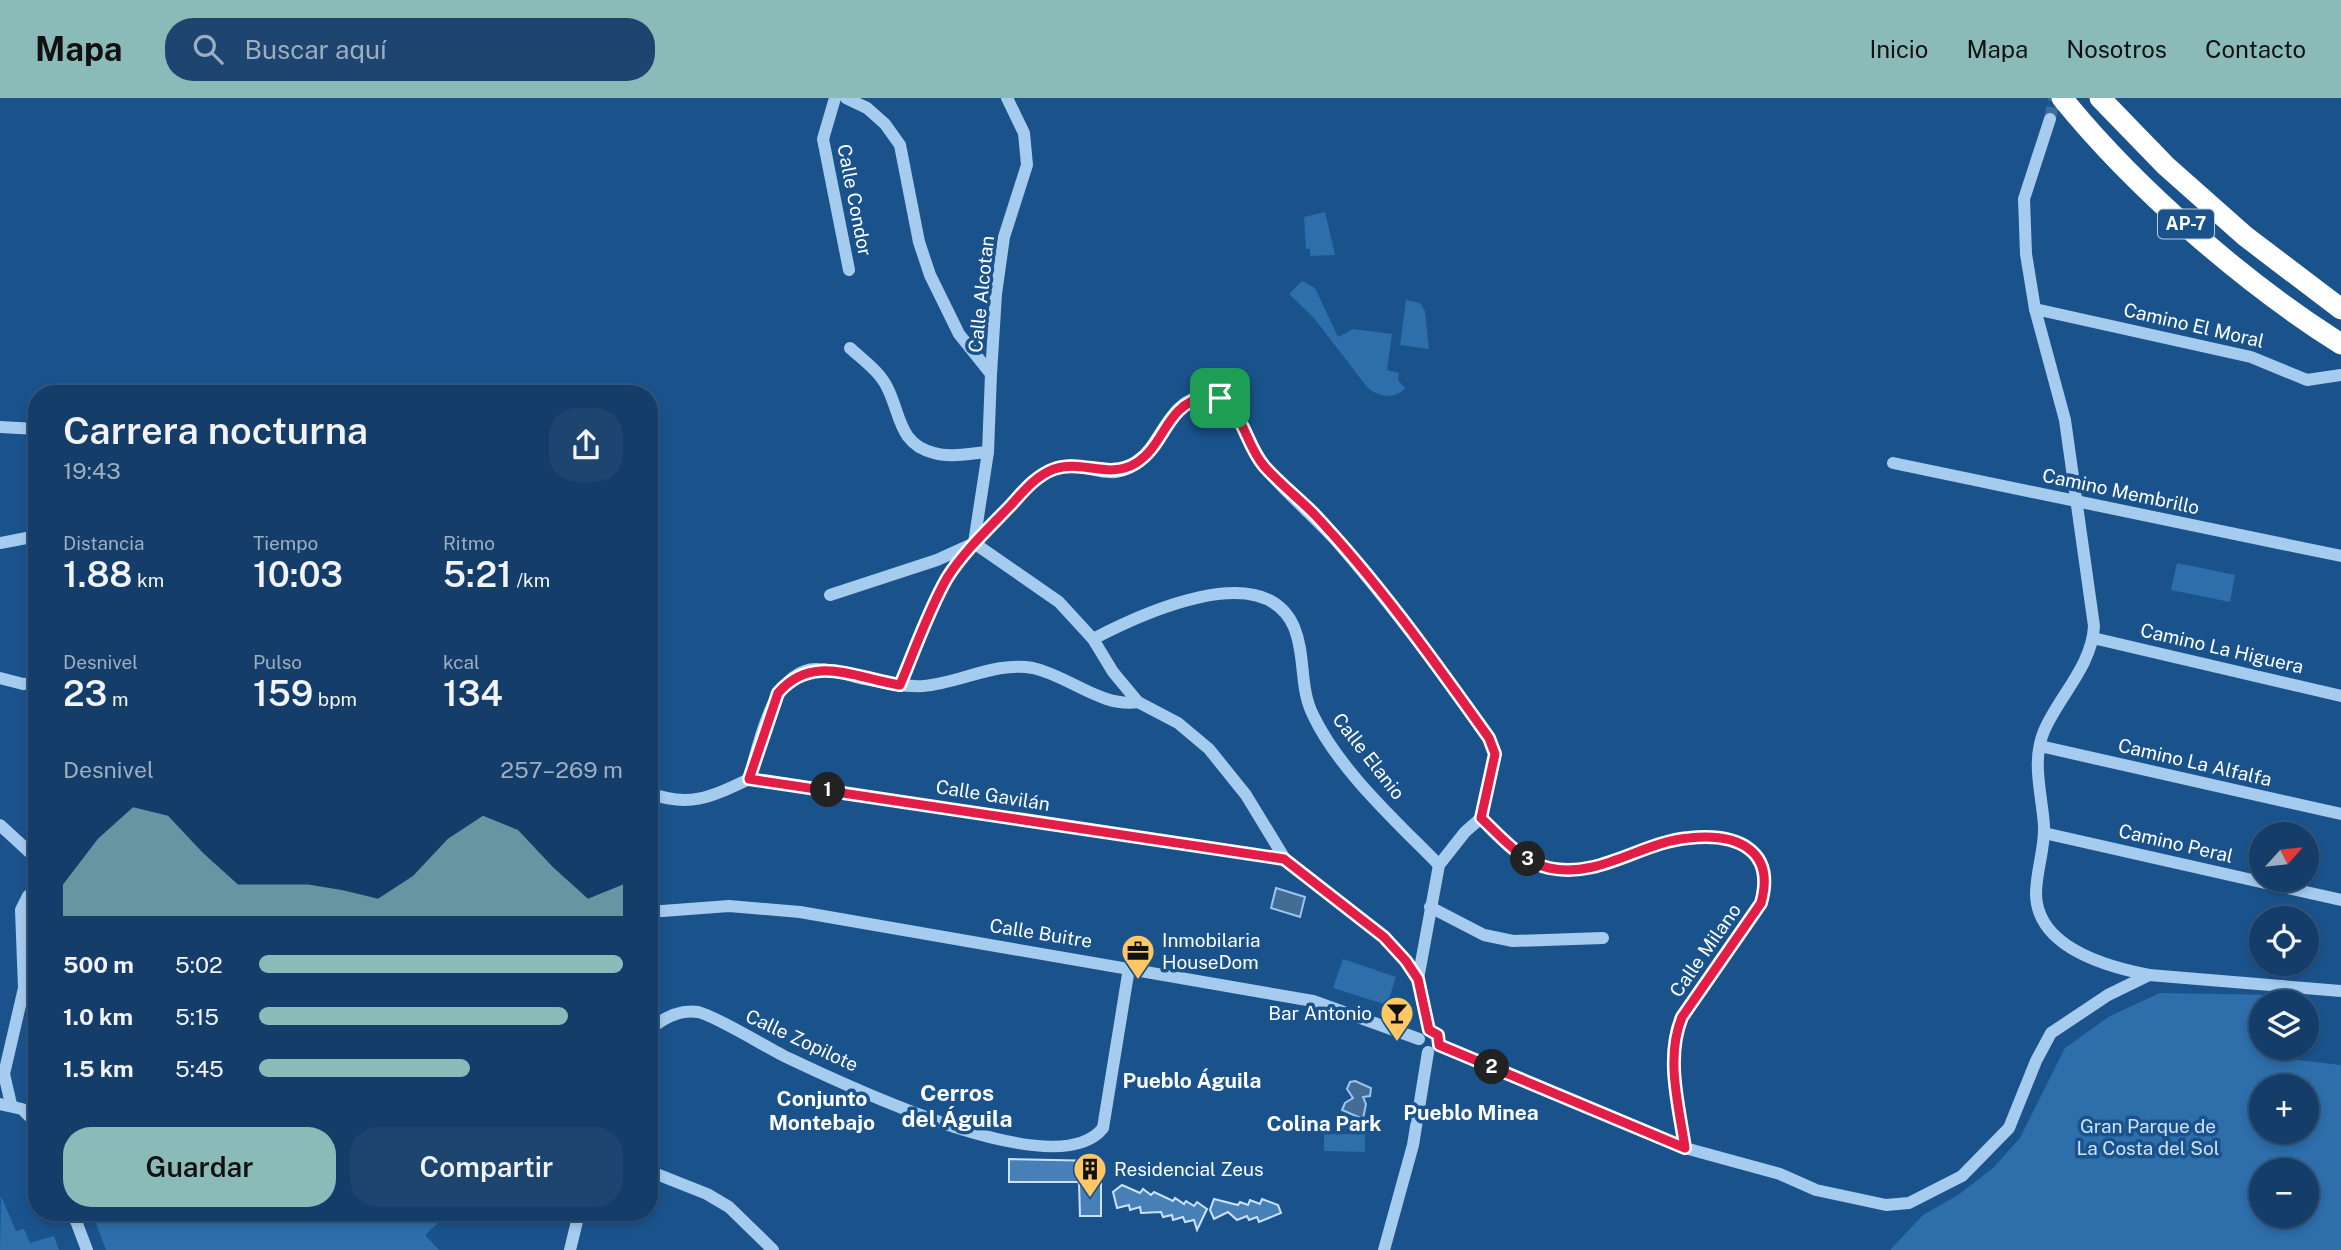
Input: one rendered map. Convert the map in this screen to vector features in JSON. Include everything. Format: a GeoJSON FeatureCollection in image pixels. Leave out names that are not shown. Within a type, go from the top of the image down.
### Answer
{"type":"FeatureCollection","features":[{"type":"Feature","properties":{"kind":"highway","name":"AP-7"},"geometry":{"type":"LineString","coordinates":[[2062,98],[2160,202],[2250,278],[2333,339]]}},
{"type":"Feature","properties":{"kind":"highway","name":"AP-7"},"geometry":{"type":"LineString","coordinates":[[2100,98],[2166,166],[2245,236],[2341,309]]}},
{"type":"Feature","properties":{"kind":"street","name":"Calle Condor"},"geometry":{"type":"LineString","coordinates":[[835,98],[823,139],[849,270]]}},
{"type":"Feature","properties":{"kind":"street"},"geometry":{"type":"LineString","coordinates":[[846,98],[867,108],[885,124],[900,145],[919,242],[930,275],[959,334],[992,374]]}},
{"type":"Feature","properties":{"kind":"street","name":"Calle Alcotan"},"geometry":{"type":"LineString","coordinates":[[974,544],[988,452],[996,294],[1004,237],[1027,165],[1024,133],[1007,98]]}},
{"type":"Feature","properties":{"kind":"street"},"geometry":{"type":"LineString","coordinates":[[2050,119],[2024,199],[2026,254],[2035,309],[2065,420],[2093,638],[2085,660],[2050,719],[2040,746],[2037,766],[2044,832],[2036,899],[2052,930],[2061,941],[2091,960],[2148,975],[2341,991]]}},
{"type":"Feature","properties":{"kind":"street","name":"Camino El Moral"},"geometry":{"type":"LineString","coordinates":[[2035,309],[2251,357],[2307,380],[2341,375]]}},
{"type":"Feature","properties":{"kind":"street"},"geometry":{"type":"LineString","coordinates":[[850,348],[875,370],[887,387],[898,422],[908,439],[937,454],[988,452]]}},
{"type":"Feature","properties":{"kind":"street"},"geometry":{"type":"LineString","coordinates":[[900,685],[946,580],[974,544],[1037,478],[1052,470],[1074,465],[1116,472],[1127,468],[1148,453],[1171,416],[1192,399],[1207,396],[1220,398],[1237,414],[1252,449],[1264,466],[1314,514],[1384,595],[1489,738],[1495,754],[1481,818],[1465,832],[1439,865],[1418,979],[1424,1035],[1422,1048],[1434,1048],[1685,1148],[1780,1174],[1816,1190],[1886,1205],[1909,1203],[1962,1176],[2009,1128],[2036,1061],[2051,1033],[2108,995],[2148,975]]}},
{"type":"Feature","properties":{"kind":"street"},"geometry":{"type":"LineString","coordinates":[[0,427],[28,429]]}},
{"type":"Feature","properties":{"kind":"street","name":"Camino Membrillo"},"geometry":{"type":"LineString","coordinates":[[1893,463],[2341,556]]}},
{"type":"Feature","properties":{"kind":"street"},"geometry":{"type":"LineString","coordinates":[[0,543],[28,538]]}},
{"type":"Feature","properties":{"kind":"street"},"geometry":{"type":"LineString","coordinates":[[830,595],[937,560],[974,544]]}},
{"type":"Feature","properties":{"kind":"street"},"geometry":{"type":"LineString","coordinates":[[974,544],[1059,602],[1093,639],[1113,672],[1138,702],[1178,723],[1209,749],[1246,795],[1284,859],[1384,937],[1418,979]]}},
{"type":"Feature","properties":{"kind":"street","name":"Calle Elanio"},"geometry":{"type":"LineString","coordinates":[[1093,639],[1146,612],[1177,603],[1225,594],[1250,594],[1267,598],[1281,608],[1293,626],[1300,649],[1303,687],[1313,716],[1382,806],[1439,865]]}},
{"type":"Feature","properties":{"kind":"street","name":"Camino La Higuera"},"geometry":{"type":"LineString","coordinates":[[2093,638],[2341,696]]}},
{"type":"Feature","properties":{"kind":"street"},"geometry":{"type":"LineString","coordinates":[[658,796],[671,801],[700,799],[749,779],[778,693],[802,672],[817,669],[900,685],[923,686],[990,670],[1032,668],[1059,676],[1110,701],[1123,704],[1138,702]]}},
{"type":"Feature","properties":{"kind":"street"},"geometry":{"type":"LineString","coordinates":[[0,678],[28,684]]}},
{"type":"Feature","properties":{"kind":"street","name":"Camino La Alfalfa"},"geometry":{"type":"LineString","coordinates":[[2040,746],[2341,814]]}},
{"type":"Feature","properties":{"kind":"street","name":"Calle Gavilán"},"geometry":{"type":"LineString","coordinates":[[749,779],[1284,859]]}},
{"type":"Feature","properties":{"kind":"street","name":"Calle Milano"},"geometry":{"type":"LineString","coordinates":[[1481,818],[1531,862],[1549,868],[1598,866],[1688,838],[1726,840],[1757,855],[1764,867],[1766,883],[1761,903],[1682,1017],[1675,1034],[1673,1051],[1685,1148]]}},
{"type":"Feature","properties":{"kind":"street"},"geometry":{"type":"LineString","coordinates":[[0,825],[28,851]]}},
{"type":"Feature","properties":{"kind":"street","name":"Camino Peral"},"geometry":{"type":"LineString","coordinates":[[2044,832],[2341,900]]}},
{"type":"Feature","properties":{"kind":"street"},"geometry":{"type":"LineString","coordinates":[[28,896],[21,909],[24,988],[4,1074],[6,1104],[28,1118]]}},
{"type":"Feature","properties":{"kind":"street","name":"Calle Buitre"},"geometry":{"type":"LineString","coordinates":[[658,911],[729,906],[762,907],[1313,1001],[1424,1035]]}},
{"type":"Feature","properties":{"kind":"street"},"geometry":{"type":"LineString","coordinates":[[1430,907],[1484,935],[1503,939],[1549,942],[1603,938]]}},
{"type":"Feature","properties":{"kind":"street","name":"Calle Zopilote"},"geometry":{"type":"LineString","coordinates":[[658,1024],[672,1015],[698,1012],[786,1056],[923,1116],[1002,1142],[1058,1146],[1096,1138],[1103,1128],[1129,968]]}},
{"type":"Feature","properties":{"kind":"street"},"geometry":{"type":"LineString","coordinates":[[1384,1250],[1413,1145],[1438,1035],[1424,1035]]}},
{"type":"Feature","properties":{"kind":"street"},"geometry":{"type":"LineString","coordinates":[[658,1175],[707,1194],[729,1207],[773,1250]]}},
{"type":"Feature","properties":{"kind":"street"},"geometry":{"type":"LineString","coordinates":[[76,1221],[87,1250]]}},
{"type":"Feature","properties":{"kind":"street"},"geometry":{"type":"LineString","coordinates":[[570,1250],[577,1221]]}},
{"type":"Feature","properties":{"kind":"green space"},"geometry":{"type":"Polygon","coordinates":[[[1325,212],[1335,255],[1310,256],[1310,249],[1306,249],[1304,217],[1325,212]]]}},
{"type":"Feature","properties":{"kind":"green space"},"geometry":{"type":"Polygon","coordinates":[[[1302,281],[1315,288],[1338,337],[1353,329],[1392,334],[1387,370],[1399,373],[1398,380],[1405,388],[1401,392],[1386,396],[1367,387],[1314,318],[1289,294],[1302,281]]]}},
{"type":"Feature","properties":{"kind":"green space"},"geometry":{"type":"Polygon","coordinates":[[[1406,300],[1420,303],[1425,311],[1429,349],[1400,345],[1406,300]]]}},
{"type":"Feature","properties":{"kind":"green space"},"geometry":{"type":"Polygon","coordinates":[[[2177,563],[2235,575],[2230,602],[2171,590],[2177,563]]]}},
{"type":"Feature","properties":{"kind":"green space"},"geometry":{"type":"Polygon","coordinates":[[[1343,959],[1396,977],[1387,1005],[1333,988],[1343,959]]]}},
{"type":"Feature","properties":{"kind":"green space","name":"Gran Parque de La Costa del Sol"},"geometry":{"type":"Polygon","coordinates":[[[2160,993],[2249,994],[2249,1060],[2298,1060],[2341,1065],[2341,1250],[1890,1250],[1923,1215],[1958,1195],[1993,1168],[2020,1138],[2065,1048],[2110,1016],[2160,993]]]}},
{"type":"Feature","properties":{"kind":"green space"},"geometry":{"type":"Polygon","coordinates":[[[1324,1134],[1365,1134],[1365,1152],[1324,1151],[1324,1134]]]}},
{"type":"Feature","properties":{"kind":"green space"},"geometry":{"type":"Polygon","coordinates":[[[1,1196],[16,1231],[24,1229],[30,1243],[54,1236],[59,1250],[0,1250],[1,1196]]]}},
{"type":"Feature","properties":{"kind":"green space"},"geometry":{"type":"Polygon","coordinates":[[[95,1221],[440,1221],[425,1235],[439,1250],[106,1250],[95,1221]]]}},
{"type":"Feature","properties":{"kind":"shaded area"},"geometry":{"type":"Polygon","coordinates":[[[1276,888],[1305,897],[1300,917],[1271,908],[1276,888]]]}},
{"type":"Feature","properties":{"kind":"shaded area"},"geometry":{"type":"Polygon","coordinates":[[[1355,1081],[1371,1088],[1370,1096],[1363,1097],[1366,1104],[1363,1119],[1342,1110],[1345,1103],[1353,1098],[1347,1089],[1350,1082],[1355,1081]]]}},
{"type":"Feature","properties":{"kind":"building","name":"Residencial Zeus"},"geometry":{"type":"Polygon","coordinates":[[[1009,1159],[1101,1161],[1101,1216],[1080,1216],[1079,1182],[1009,1182],[1009,1159]]]}},
{"type":"Feature","properties":{"kind":"building"},"geometry":{"type":"Polygon","coordinates":[[[1122,1185],[1140,1193],[1143,1189],[1151,1195],[1154,1192],[1173,1201],[1175,1198],[1184,1204],[1186,1201],[1194,1206],[1197,1202],[1207,1209],[1197,1230],[1194,1220],[1185,1222],[1183,1217],[1173,1220],[1172,1215],[1163,1217],[1161,1212],[1141,1213],[1140,1207],[1130,1210],[1129,1205],[1117,1208],[1113,1192],[1122,1185]]]}},
{"type":"Feature","properties":{"kind":"building"},"geometry":{"type":"Polygon","coordinates":[[[1214,1199],[1248,1205],[1250,1200],[1260,1204],[1262,1199],[1278,1205],[1281,1213],[1259,1222],[1257,1217],[1249,1220],[1247,1216],[1237,1220],[1228,1212],[1214,1219],[1210,1210],[1214,1199]]]}},
{"type":"Feature","properties":{"kind":"tunnel"},"geometry":{"type":"LineString","coordinates":[[2050,119],[2054,98]]}},
{"type":"Feature","properties":{"kind":"place","name":"Inmobilaria HouseDom"},"geometry":{"type":"Point","coordinates":[1138,981]}},
{"type":"Feature","properties":{"kind":"place","name":"Bar Antonio"},"geometry":{"type":"Point","coordinates":[1397,1043]}},
{"type":"Feature","properties":{"kind":"place","name":"Residencial Zeus"},"geometry":{"type":"Point","coordinates":[1090,1199]}},
{"type":"Feature","properties":{"kind":"district","name":"Pueblo Águila"},"geometry":{"type":"Point","coordinates":[1192,1081]}},
{"type":"Feature","properties":{"kind":"district","name":"Cerros del Águila"},"geometry":{"type":"Point","coordinates":[957,1106]}},
{"type":"Feature","properties":{"kind":"district","name":"Conjunto Montebajo"},"geometry":{"type":"Point","coordinates":[822,1111]}},
{"type":"Feature","properties":{"kind":"district","name":"Pueblo Minea"},"geometry":{"type":"Point","coordinates":[1471,1113]}},
{"type":"Feature","properties":{"kind":"district","name":"Colina Park"},"geometry":{"type":"Point","coordinates":[1324,1124]}},
{"type":"Feature","properties":{"kind":"route"},"geometry":{"type":"LineString","coordinates":[[1207,396],[1220,398],[1233,407],[1252,449],[1264,466],[1314,514],[1384,595],[1489,738],[1495,754],[1481,818],[1510,846],[1531,862],[1549,868],[1570,870],[1624,859],[1665,842],[1688,838],[1726,840],[1757,855],[1764,867],[1766,883],[1761,903],[1728,955],[1682,1017],[1675,1034],[1673,1051],[1685,1148],[1439,1045],[1438,1035],[1429,1030],[1418,979],[1406,961],[1384,937],[1284,859],[749,779],[778,693],[802,672],[817,669],[900,685],[946,580],[974,544],[1037,478],[1064,466],[1074,465],[1116,472],[1127,468],[1148,453],[1171,416],[1192,399],[1207,396]]}}]}
